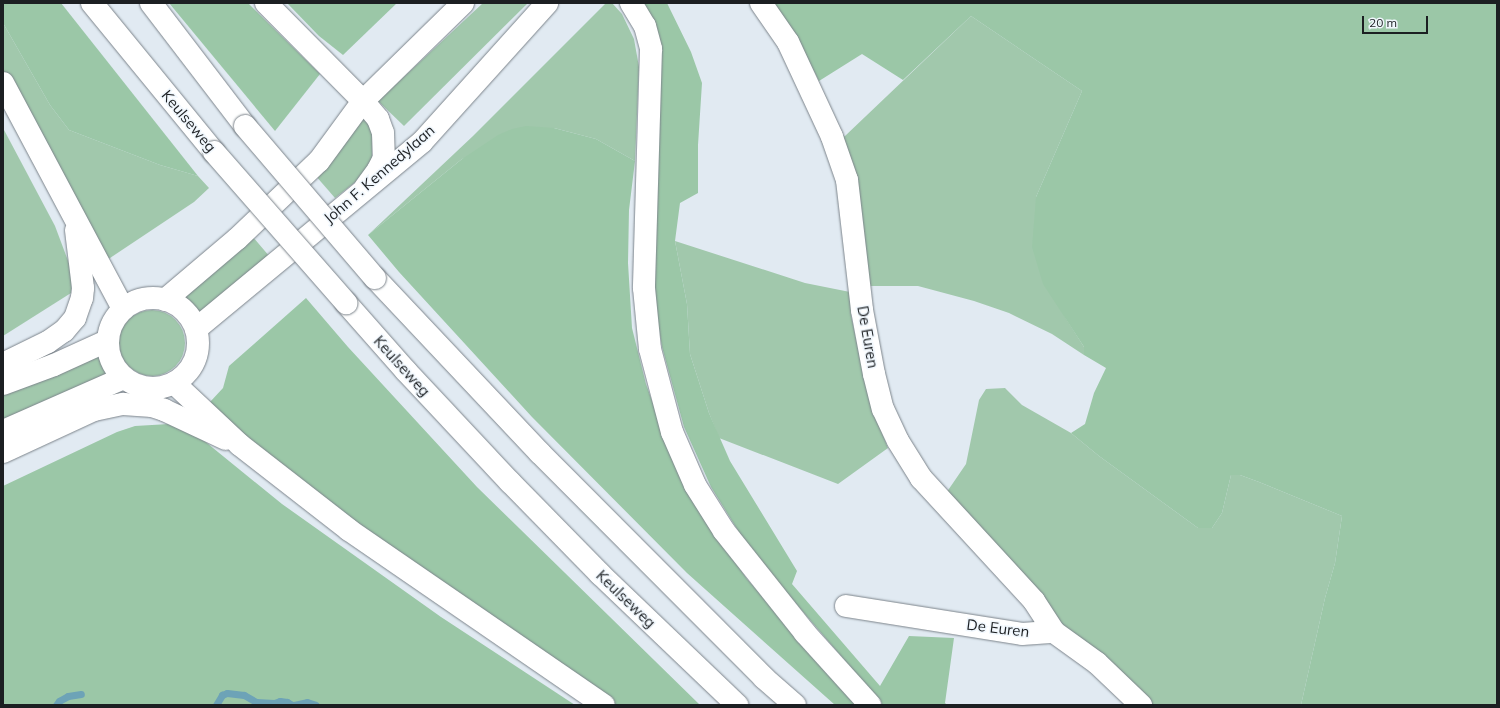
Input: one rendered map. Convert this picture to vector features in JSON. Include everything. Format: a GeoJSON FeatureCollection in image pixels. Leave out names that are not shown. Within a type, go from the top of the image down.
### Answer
{"type":"FeatureCollection","features":[{"type":"Feature","properties":{"kind":"main road","name":"Keulseweg"},"geometry":{"type":"LineString","coordinates":[[92,3],[214,152],[406,371],[510,482],[600,574],[736,705]]}},
{"type":"Feature","properties":{"kind":"main road"},"geometry":{"type":"LineString","coordinates":[[151,3],[245,126],[375,278],[540,453],[759,672],[795,705]]}},
{"type":"Feature","properties":{"kind":"main road"},"geometry":{"type":"LineString","coordinates":[[266,3],[363,101],[381,125],[385,149],[384,158],[378,170],[365,188]]}},
{"type":"Feature","properties":{"kind":"main road"},"geometry":{"type":"LineString","coordinates":[[165,300],[237,239],[319,161],[363,101],[463,3]]}},
{"type":"Feature","properties":{"kind":"main road","name":"John F. Kennedylaan"},"geometry":{"type":"LineString","coordinates":[[196,329],[422,142],[547,3]]}},
{"type":"Feature","properties":{"kind":"main road"},"geometry":{"type":"LineString","coordinates":[[631,3],[645,26],[651,49],[644,288],[650,349],[672,432],[695,485],[724,531],[804,633],[870,705]]}},
{"type":"Feature","properties":{"kind":"main road","name":"De Euren"},"geometry":{"type":"LineString","coordinates":[[761,3],[788,42],[832,137],[847,180],[862,310],[874,374],[883,409],[898,441],[921,478],[1034,601],[1054,632],[1097,663],[1141,705]]}},
{"type":"Feature","properties":{"kind":"main road"},"geometry":{"type":"LineString","coordinates":[[3,83],[123,309]]}},
{"type":"Feature","properties":{"kind":"main road"},"geometry":{"type":"LineString","coordinates":[[3,364],[48,342],[64,331],[75,318],[82,298],[82,281],[74,218]]}},
{"type":"Feature","properties":{"kind":"main road"},"geometry":{"type":"LineString","coordinates":[[145,299],[165,300],[179,307],[188,316],[196,329],[198,339],[194,361],[185,374],[174,383],[161,387],[147,388],[133,384],[124,378],[111,362],[107,342],[111,326],[123,309],[131,304],[145,299]]}},
{"type":"Feature","properties":{"kind":"main road"},"geometry":{"type":"LineString","coordinates":[[3,384],[54,365],[107,342]]}},
{"type":"Feature","properties":{"kind":"main road"},"geometry":{"type":"LineString","coordinates":[[3,431],[124,378]]}},
{"type":"Feature","properties":{"kind":"main road"},"geometry":{"type":"LineString","coordinates":[[174,383],[240,445],[349,530],[604,705]]}},
{"type":"Feature","properties":{"kind":"main road"},"geometry":{"type":"LineString","coordinates":[[3,452],[94,410],[123,404],[152,406],[164,410],[240,445]]}},
{"type":"Feature","properties":{"kind":"main road","name":"De Euren"},"geometry":{"type":"LineString","coordinates":[[846,606],[1022,634],[1054,632]]}},
{"type":"Feature","properties":{"kind":"green space"},"geometry":{"type":"Polygon","coordinates":[[[3,3],[61,3],[198,176],[160,165],[69,130],[50,105],[3,23],[3,3]]]}},
{"type":"Feature","properties":{"kind":"green space"},"geometry":{"type":"Polygon","coordinates":[[[169,3],[248,3],[320,74],[275,131],[169,3]]]}},
{"type":"Feature","properties":{"kind":"green space"},"geometry":{"type":"Polygon","coordinates":[[[287,3],[397,3],[343,55],[319,36],[287,3]]]}},
{"type":"Feature","properties":{"kind":"green space"},"geometry":{"type":"Polygon","coordinates":[[[483,3],[528,3],[404,126],[378,101],[483,3]]]}},
{"type":"Feature","properties":{"kind":"green space"},"geometry":{"type":"Polygon","coordinates":[[[606,3],[612,3],[622,14],[634,39],[639,67],[635,161],[596,139],[554,128],[462,159],[368,235],[473,136],[606,3]]]}},
{"type":"Feature","properties":{"kind":"green space"},"geometry":{"type":"Polygon","coordinates":[[[643,3],[667,3],[691,52],[702,83],[698,145],[698,193],[680,203],[675,241],[687,304],[690,354],[709,413],[730,461],[797,571],[792,584],[880,686],[909,636],[954,638],[945,703],[947,705],[883,705],[750,550],[711,487],[684,427],[662,347],[655,305],[655,224],[643,3]]]}},
{"type":"Feature","properties":{"kind":"green space"},"geometry":{"type":"Polygon","coordinates":[[[774,3],[1497,3],[1497,705],[1301,705],[1325,598],[1335,563],[1342,516],[1259,482],[1240,475],[1231,475],[1222,513],[1212,528],[1198,528],[1099,456],[1071,433],[1085,424],[1094,393],[1106,368],[1084,355],[1084,347],[1043,284],[1032,247],[1036,197],[1082,91],[971,16],[903,80],[862,54],[819,81],[796,36],[774,3]]]}},
{"type":"Feature","properties":{"kind":"green space"},"geometry":{"type":"Polygon","coordinates":[[[971,16],[1082,91],[1036,197],[1065,317],[1084,347],[1084,355],[1052,334],[1009,313],[974,301],[918,286],[863,286],[837,138],[845,136],[971,16]]]}},
{"type":"Feature","properties":{"kind":"green space"},"geometry":{"type":"Polygon","coordinates":[[[3,23],[50,105],[69,130],[160,165],[198,176],[209,188],[194,202],[107,260],[3,71],[3,23]]]}},
{"type":"Feature","properties":{"kind":"green space"},"geometry":{"type":"Polygon","coordinates":[[[363,115],[372,128],[372,159],[363,176],[335,198],[315,175],[363,115]]]}},
{"type":"Feature","properties":{"kind":"green space"},"geometry":{"type":"Polygon","coordinates":[[[526,126],[554,128],[596,139],[635,161],[629,210],[628,263],[632,328],[646,384],[669,448],[709,523],[747,579],[858,703],[856,705],[835,705],[687,573],[532,417],[399,272],[368,235],[462,159],[498,135],[512,129],[526,126]]]}},
{"type":"Feature","properties":{"kind":"green space"},"geometry":{"type":"Polygon","coordinates":[[[3,128],[55,226],[73,274],[71,293],[3,336],[3,128]]]}},
{"type":"Feature","properties":{"kind":"green space"},"geometry":{"type":"Polygon","coordinates":[[[252,236],[270,257],[197,316],[189,304],[179,297],[252,236]]]}},
{"type":"Feature","properties":{"kind":"green space"},"geometry":{"type":"Polygon","coordinates":[[[675,241],[805,283],[850,292],[851,315],[869,399],[888,448],[838,484],[719,438],[709,413],[690,354],[687,304],[675,241]]]}},
{"type":"Feature","properties":{"kind":"green space"},"geometry":{"type":"Polygon","coordinates":[[[306,298],[348,347],[477,487],[700,705],[613,705],[360,529],[256,446],[210,402],[223,388],[229,366],[306,298]]]}},
{"type":"Feature","properties":{"kind":"green space"},"geometry":{"type":"Polygon","coordinates":[[[145,310],[159,310],[171,315],[180,324],[185,336],[183,356],[176,367],[159,376],[145,376],[133,371],[124,362],[119,350],[119,336],[124,324],[133,315],[145,310]]]}},
{"type":"Feature","properties":{"kind":"green space"},"geometry":{"type":"Polygon","coordinates":[[[99,353],[110,374],[3,422],[3,390],[99,353]]]}},
{"type":"Feature","properties":{"kind":"green space"},"geometry":{"type":"Polygon","coordinates":[[[1005,388],[1022,405],[1071,433],[1099,456],[1198,528],[1212,528],[1222,513],[1231,475],[1240,475],[1259,482],[1342,516],[1335,563],[1325,598],[1301,705],[1147,705],[1020,585],[940,502],[966,464],[979,400],[986,389],[1005,388]]]}},
{"type":"Feature","properties":{"kind":"green space"},"geometry":{"type":"Polygon","coordinates":[[[169,424],[202,439],[282,504],[441,617],[575,705],[3,705],[3,486],[117,432],[135,426],[169,424]]]}},
{"type":"Feature","properties":{"kind":"waterway"},"geometry":{"type":"LineString","coordinates":[[216,705],[222,695],[227,693],[244,695],[256,702],[274,703],[280,701],[287,702],[292,705]]}},
{"type":"Feature","properties":{"kind":"waterway"},"geometry":{"type":"LineString","coordinates":[[56,705],[59,701],[68,696],[81,694]]}},
{"type":"Feature","properties":{"kind":"waterway"},"geometry":{"type":"LineString","coordinates":[[294,705],[307,702],[316,705]]}}]}
